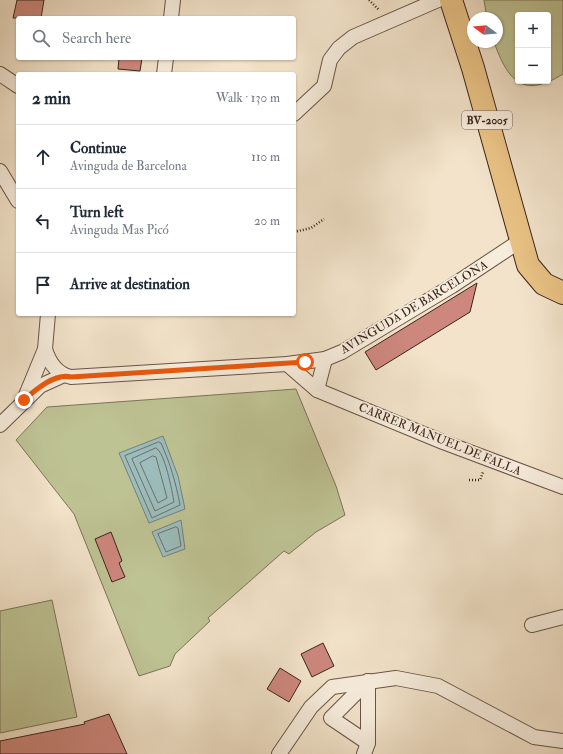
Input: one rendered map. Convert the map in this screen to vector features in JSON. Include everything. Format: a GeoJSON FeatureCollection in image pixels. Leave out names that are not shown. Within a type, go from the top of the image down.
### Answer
{"type":"FeatureCollection","features":[{"type":"Feature","properties":{"kind":"main road","name":"BV-2005"},"geometry":{"type":"LineString","coordinates":[[451,0],[473,68],[520,241],[531,271],[544,284],[563,294]]}},
{"type":"Feature","properties":{"kind":"street"},"geometry":{"type":"LineString","coordinates":[[171,16],[173,0]]}},
{"type":"Feature","properties":{"kind":"street"},"geometry":{"type":"LineString","coordinates":[[296,112],[324,86],[330,60],[339,48],[353,37],[438,0]]}},
{"type":"Feature","properties":{"kind":"street"},"geometry":{"type":"LineString","coordinates":[[164,72],[166,60]]}},
{"type":"Feature","properties":{"kind":"street"},"geometry":{"type":"LineString","coordinates":[[0,74],[16,85]]}},
{"type":"Feature","properties":{"kind":"street"},"geometry":{"type":"LineString","coordinates":[[0,170],[16,198]]}},
{"type":"Feature","properties":{"kind":"street","name":"AVINGUDA DE BARCELONA"},"geometry":{"type":"LineString","coordinates":[[64,375],[71,377],[117,375],[287,364],[324,359],[342,352],[452,286],[520,241]]}},
{"type":"Feature","properties":{"kind":"street"},"geometry":{"type":"LineString","coordinates":[[24,400],[45,348],[48,316]]}},
{"type":"Feature","properties":{"kind":"street"},"geometry":{"type":"LineString","coordinates":[[0,425],[40,386],[64,375],[48,360],[45,348]]}},
{"type":"Feature","properties":{"kind":"street"},"geometry":{"type":"LineString","coordinates":[[317,390],[324,359]]}},
{"type":"Feature","properties":{"kind":"street","name":"CARRER MANUEL DE FALLA"},"geometry":{"type":"LineString","coordinates":[[287,364],[317,390],[443,442],[563,487]]}},
{"type":"Feature","properties":{"kind":"street"},"geometry":{"type":"LineString","coordinates":[[532,626],[563,617]]}},
{"type":"Feature","properties":{"kind":"street"},"geometry":{"type":"LineString","coordinates":[[279,754],[311,707],[332,687],[396,678],[438,686],[534,737],[563,741]]}},
{"type":"Feature","properties":{"kind":"street"},"geometry":{"type":"LineString","coordinates":[[366,748],[368,682]]}},
{"type":"Feature","properties":{"kind":"street"},"geometry":{"type":"LineString","coordinates":[[366,748],[331,718],[368,682]]}},
{"type":"Feature","properties":{"kind":"path"},"geometry":{"type":"LineString","coordinates":[[369,0],[384,15]]}},
{"type":"Feature","properties":{"kind":"path"},"geometry":{"type":"LineString","coordinates":[[296,232],[311,228],[324,219]]}},
{"type":"Feature","properties":{"kind":"path"},"geometry":{"type":"LineString","coordinates":[[469,480],[480,480]]}},
{"type":"Feature","properties":{"kind":"green space"},"geometry":{"type":"Polygon","coordinates":[[[484,0],[563,0],[563,74],[551,80],[551,12],[515,12],[515,79],[511,76],[499,56],[496,48],[503,48],[503,12],[486,12],[484,0]]]}},
{"type":"Feature","properties":{"kind":"green space"},"geometry":{"type":"Polygon","coordinates":[[[524,84],[540,84],[537,85],[524,84]]]}},
{"type":"Feature","properties":{"kind":"green space"},"geometry":{"type":"Polygon","coordinates":[[[296,389],[336,486],[345,515],[316,532],[289,554],[284,551],[208,618],[210,621],[175,654],[170,666],[139,676],[74,514],[16,440],[47,407],[296,389]]]}},
{"type":"Feature","properties":{"kind":"green space"},"geometry":{"type":"Polygon","coordinates":[[[52,600],[77,717],[0,733],[0,611],[52,600]]]}},
{"type":"Feature","properties":{"kind":"water"},"geometry":{"type":"Polygon","coordinates":[[[163,436],[178,476],[185,509],[149,523],[119,453],[163,436]]]}},
{"type":"Feature","properties":{"kind":"water"},"geometry":{"type":"Polygon","coordinates":[[[181,520],[185,549],[163,557],[152,532],[181,520]]]}},
{"type":"Feature","properties":{"kind":"building"},"geometry":{"type":"Polygon","coordinates":[[[17,0],[44,0],[41,16],[16,16],[16,18],[13,18],[17,0]]]}},
{"type":"Feature","properties":{"kind":"building"},"geometry":{"type":"Polygon","coordinates":[[[119,60],[142,60],[140,71],[118,69],[119,60]]]}},
{"type":"Feature","properties":{"kind":"building"},"geometry":{"type":"Polygon","coordinates":[[[477,283],[470,312],[376,370],[365,352],[477,283]]]}},
{"type":"Feature","properties":{"kind":"building"},"geometry":{"type":"Polygon","coordinates":[[[111,532],[122,561],[119,563],[125,577],[112,582],[95,539],[111,532]]]}},
{"type":"Feature","properties":{"kind":"building"},"geometry":{"type":"Polygon","coordinates":[[[323,643],[334,666],[312,677],[301,654],[323,643]]]}},
{"type":"Feature","properties":{"kind":"building"},"geometry":{"type":"Polygon","coordinates":[[[280,668],[301,681],[289,702],[267,689],[280,668]]]}},
{"type":"Feature","properties":{"kind":"building"},"geometry":{"type":"Polygon","coordinates":[[[109,714],[127,754],[0,754],[0,741],[85,724],[84,722],[109,714]]]}},
{"type":"Feature","properties":{"kind":"route"},"geometry":{"type":"LineString","coordinates":[[24,400],[40,386],[64,375],[71,377],[117,375],[305,362]]}}]}
